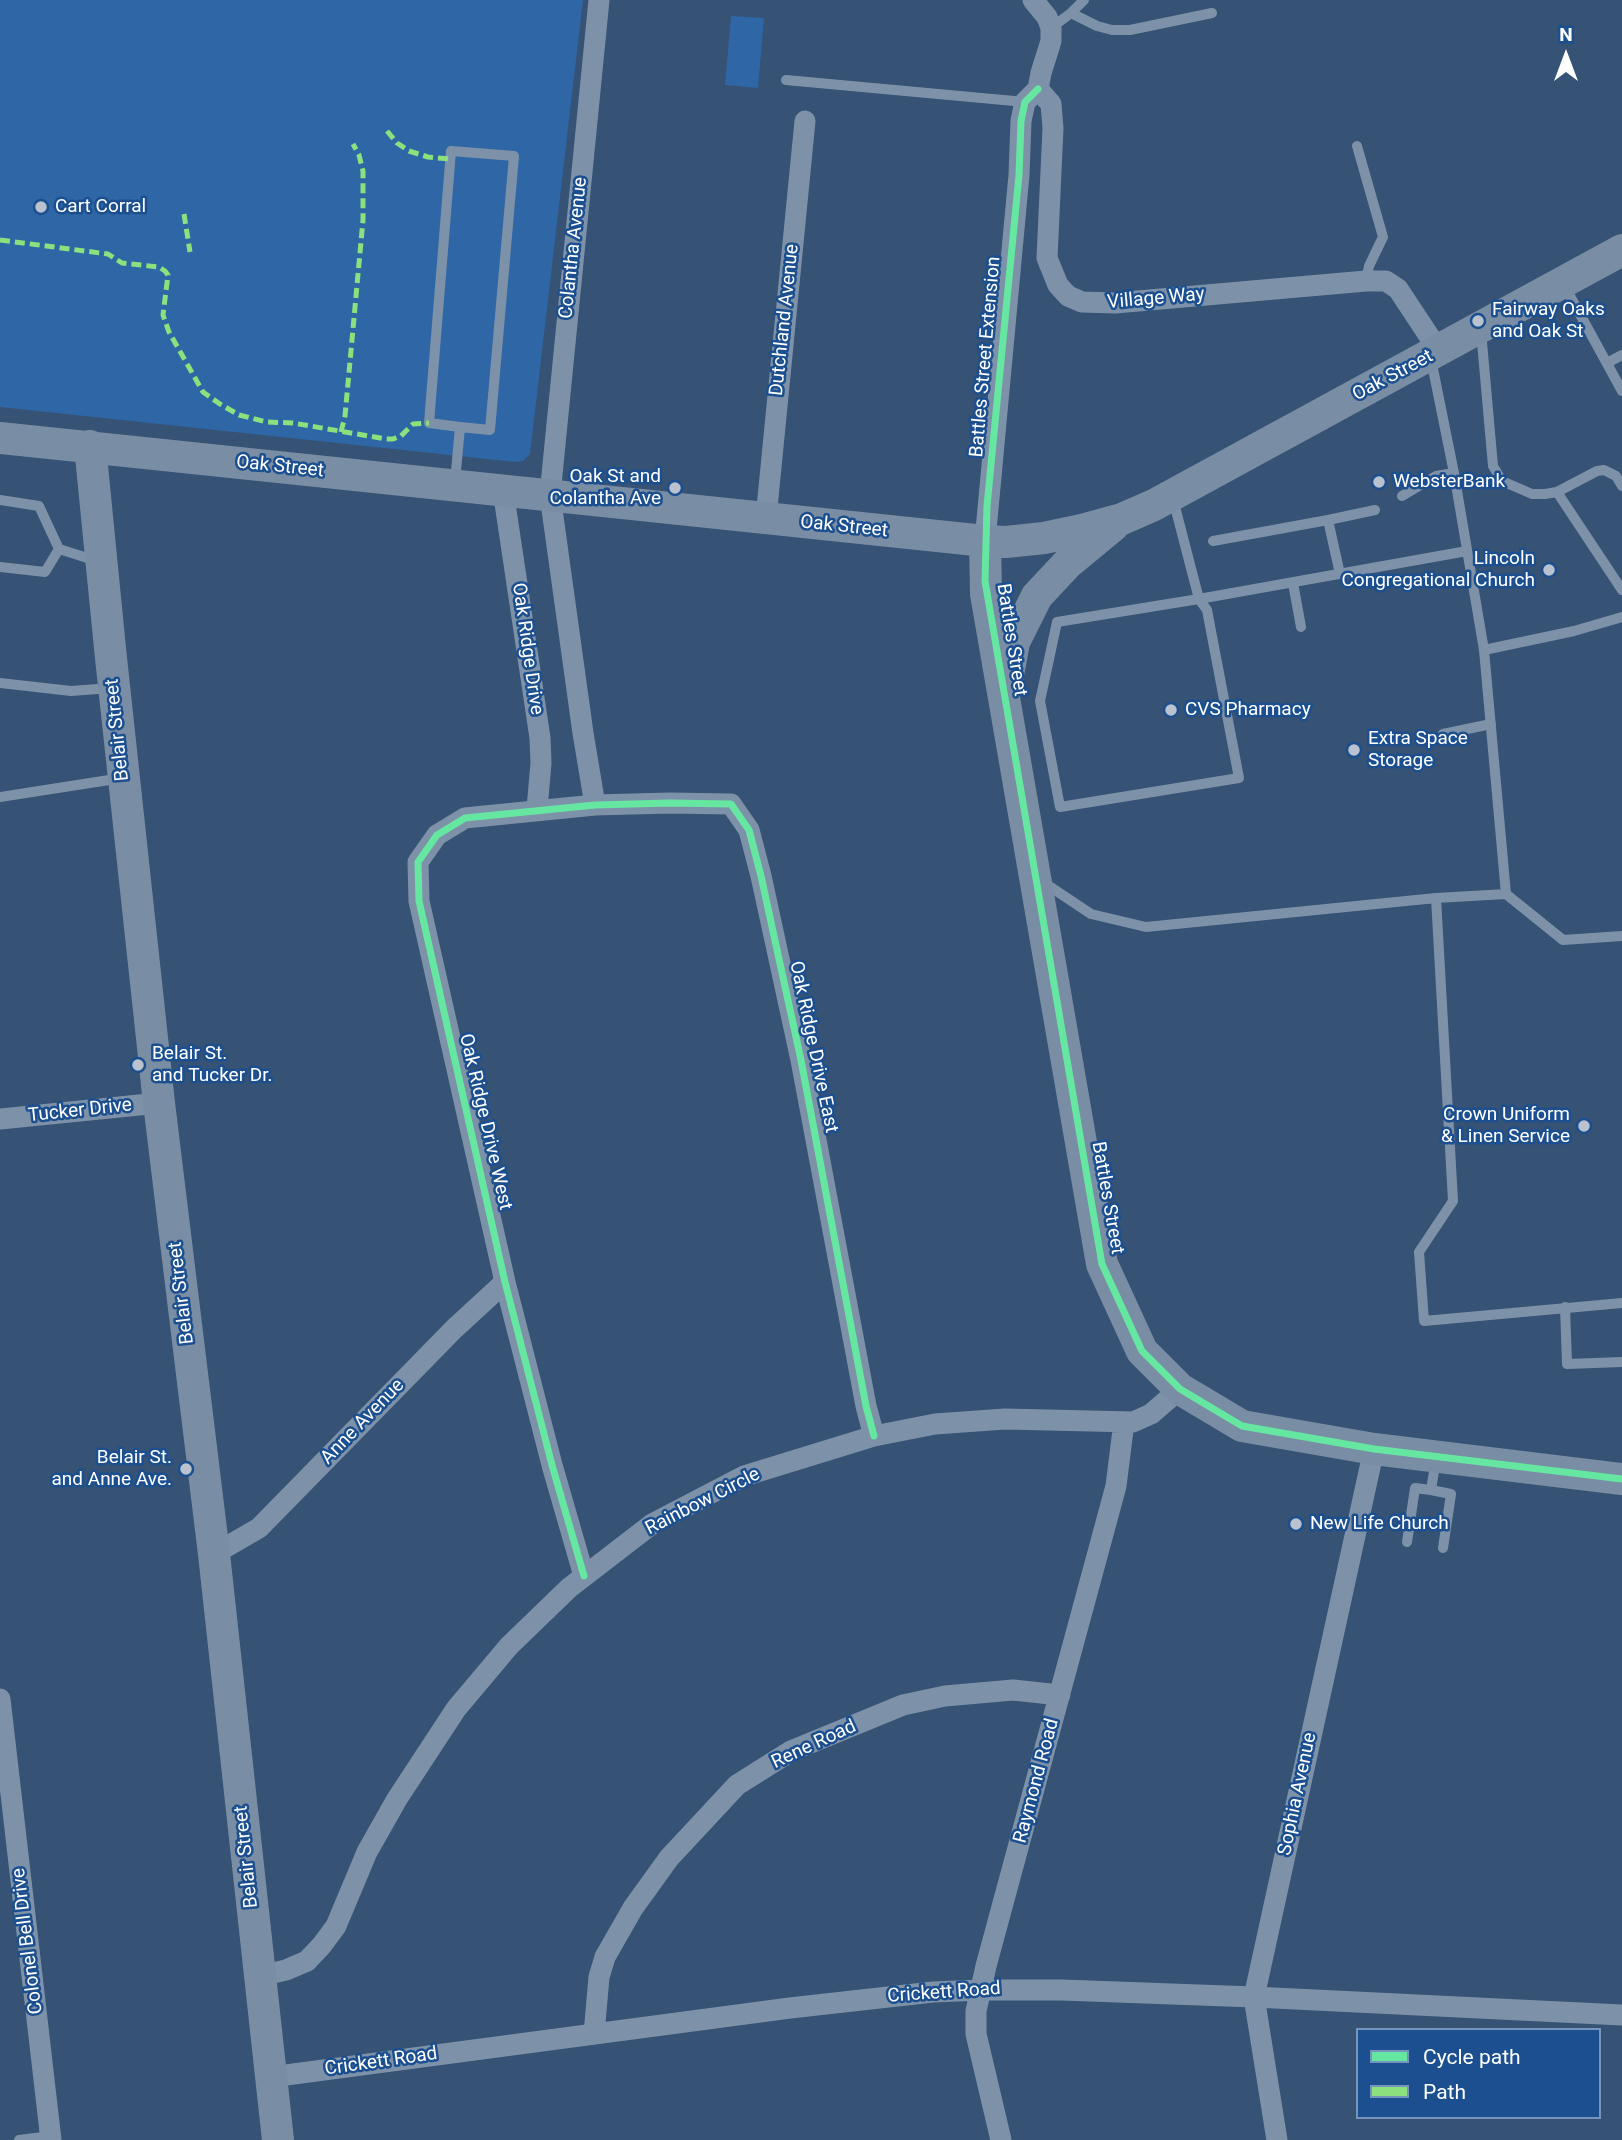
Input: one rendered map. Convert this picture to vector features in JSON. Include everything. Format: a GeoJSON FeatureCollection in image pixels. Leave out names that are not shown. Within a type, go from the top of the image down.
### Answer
{"type":"FeatureCollection","features":[{"type":"Feature","properties":{"kind":"main road","name":"Oak Street"},"geometry":{"type":"LineString","coordinates":[[0,438],[985,541],[1044,538],[1122,519],[1172,495],[1622,250]]}},
{"type":"Feature","properties":{"kind":"main road","name":"Belair Street"},"geometry":{"type":"LineString","coordinates":[[90,446],[159,1103],[214,1554],[278,2140]]}},
{"type":"Feature","properties":{"kind":"main road","name":"Battles Street"},"geometry":{"type":"LineString","coordinates":[[1005,702],[1014,642],[1037,596],[1067,564],[1122,519]]}},
{"type":"Feature","properties":{"kind":"main road","name":"Battles Street"},"geometry":{"type":"LineString","coordinates":[[985,541],[986,594],[1102,1264],[1142,1351],[1180,1389],[1242,1426],[1374,1449],[1622,1479]]}},
{"type":"Feature","properties":{"kind":"street","name":"Colantha Avenue"},"geometry":{"type":"LineString","coordinates":[[550,495],[598,0]]}},
{"type":"Feature","properties":{"kind":"street"},"geometry":{"type":"LineString","coordinates":[[1032,0],[1047,17],[1051,28],[1051,41],[1032,96]]}},
{"type":"Feature","properties":{"kind":"street","name":"Battles Street Extension"},"geometry":{"type":"LineString","coordinates":[[985,541],[1019,176],[1021,121],[1032,96]]}},
{"type":"Feature","properties":{"kind":"street","name":"Village Way"},"geometry":{"type":"LineString","coordinates":[[1032,96],[1051,104],[1053,128],[1046,258],[1058,285],[1068,296],[1082,302],[1115,303],[1386,281],[1398,289],[1435,354]]}},
{"type":"Feature","properties":{"kind":"street","name":"Dutchland Avenue"},"geometry":{"type":"LineString","coordinates":[[766,518],[804,121]]}},
{"type":"Feature","properties":{"kind":"street","name":"Oak Ridge Drive"},"geometry":{"type":"LineString","coordinates":[[503,490],[540,738],[537,809]]}},
{"type":"Feature","properties":{"kind":"street"},"geometry":{"type":"LineString","coordinates":[[550,495],[595,805]]}},
{"type":"Feature","properties":{"kind":"street","name":"Oak Ridge Drive East"},"geometry":{"type":"LineString","coordinates":[[595,805],[731,804],[749,830],[801,1060],[866,1406],[874,1436]]}},
{"type":"Feature","properties":{"kind":"street","name":"Oak Ridge Drive West"},"geometry":{"type":"LineString","coordinates":[[584,1576],[505,1282],[419,901],[418,862],[437,835],[464,818],[595,805]]}},
{"type":"Feature","properties":{"kind":"street","name":"Tucker Drive"},"geometry":{"type":"LineString","coordinates":[[0,1119],[159,1103]]}},
{"type":"Feature","properties":{"kind":"street","name":"Anne Avenue"},"geometry":{"type":"LineString","coordinates":[[214,1554],[260,1528],[454,1329],[505,1282]]}},
{"type":"Feature","properties":{"kind":"street","name":"Rainbow Circle"},"geometry":{"type":"LineString","coordinates":[[260,1976],[286,1970],[307,1961],[322,1945],[336,1926],[366,1852],[397,1799],[456,1709],[509,1646],[569,1588],[652,1524],[744,1476],[874,1436],[935,1424],[992,1420],[1133,1422],[1151,1414],[1180,1389]]}},
{"type":"Feature","properties":{"kind":"street","name":"Raymond Road"},"geometry":{"type":"LineString","coordinates":[[1001,2140],[976,2034],[976,2011],[1116,1486],[1125,1422]]}},
{"type":"Feature","properties":{"kind":"street","name":"Sophia Avenue"},"geometry":{"type":"LineString","coordinates":[[1277,2140],[1254,1997],[1374,1449]]}},
{"type":"Feature","properties":{"kind":"street","name":"Rene Road"},"geometry":{"type":"LineString","coordinates":[[594,2034],[599,1977],[605,1957],[633,1908],[669,1858],[737,1785],[791,1751],[902,1705],[945,1696],[1013,1690],[1060,1695]]}},
{"type":"Feature","properties":{"kind":"street","name":"Colonel Bell Drive"},"geometry":{"type":"LineString","coordinates":[[0,1699],[51,2138]]}},
{"type":"Feature","properties":{"kind":"street","name":"Crickett Road"},"geometry":{"type":"LineString","coordinates":[[271,2077],[884,1997],[981,1990],[1254,1997],[1622,2015]]}},
{"type":"Feature","properties":{"kind":"lane"},"geometry":{"type":"LineString","coordinates":[[1051,28],[1084,0]]}},
{"type":"Feature","properties":{"kind":"lane"},"geometry":{"type":"LineString","coordinates":[[1071,13],[1112,30],[1130,30],[1212,13]]}},
{"type":"Feature","properties":{"kind":"lane"},"geometry":{"type":"LineString","coordinates":[[786,80],[1032,96]]}},
{"type":"Feature","properties":{"kind":"lane"},"geometry":{"type":"LineString","coordinates":[[1357,145],[1383,237],[1369,266],[1366,281]]}},
{"type":"Feature","properties":{"kind":"lane"},"geometry":{"type":"LineString","coordinates":[[451,151],[514,156],[490,430],[460,427],[429,424],[451,151]]}},
{"type":"Feature","properties":{"kind":"lane"},"geometry":{"type":"LineString","coordinates":[[1563,283],[1622,391]]}},
{"type":"Feature","properties":{"kind":"lane"},"geometry":{"type":"LineString","coordinates":[[1481,328],[1493,466],[1502,481],[1532,494],[1557,492],[1604,470],[1616,476],[1622,486]]}},
{"type":"Feature","properties":{"kind":"lane"},"geometry":{"type":"LineString","coordinates":[[1435,354],[1484,650],[1506,894]]}},
{"type":"Feature","properties":{"kind":"lane"},"geometry":{"type":"LineString","coordinates":[[1607,363],[1622,355]]}},
{"type":"Feature","properties":{"kind":"lane"},"geometry":{"type":"LineString","coordinates":[[454,485],[460,427]]}},
{"type":"Feature","properties":{"kind":"lane"},"geometry":{"type":"LineString","coordinates":[[1402,496],[1436,476],[1454,473]]}},
{"type":"Feature","properties":{"kind":"lane"},"geometry":{"type":"LineString","coordinates":[[1557,492],[1622,590]]}},
{"type":"Feature","properties":{"kind":"lane"},"geometry":{"type":"LineString","coordinates":[[1172,495],[1199,599],[1207,610],[1239,778],[1060,807],[1040,701],[1057,622],[1199,599],[1293,583],[1467,551]]}},
{"type":"Feature","properties":{"kind":"lane"},"geometry":{"type":"LineString","coordinates":[[0,500],[39,506],[59,549],[101,562]]}},
{"type":"Feature","properties":{"kind":"lane"},"geometry":{"type":"LineString","coordinates":[[1213,541],[1375,510]]}},
{"type":"Feature","properties":{"kind":"lane"},"geometry":{"type":"LineString","coordinates":[[1328,520],[1340,574]]}},
{"type":"Feature","properties":{"kind":"lane"},"geometry":{"type":"LineString","coordinates":[[0,567],[45,572],[59,549]]}},
{"type":"Feature","properties":{"kind":"lane"},"geometry":{"type":"LineString","coordinates":[[1293,583],[1301,627]]}},
{"type":"Feature","properties":{"kind":"lane"},"geometry":{"type":"LineString","coordinates":[[1484,650],[1574,631],[1622,617]]}},
{"type":"Feature","properties":{"kind":"lane"},"geometry":{"type":"LineString","coordinates":[[0,683],[71,691],[114,687]]}},
{"type":"Feature","properties":{"kind":"lane"},"geometry":{"type":"LineString","coordinates":[[1443,734],[1491,724]]}},
{"type":"Feature","properties":{"kind":"lane"},"geometry":{"type":"LineString","coordinates":[[0,797],[123,778]]}},
{"type":"Feature","properties":{"kind":"lane"},"geometry":{"type":"LineString","coordinates":[[1035,877],[1091,914],[1146,927],[1436,898],[1506,894],[1563,940],[1622,936]]}},
{"type":"Feature","properties":{"kind":"lane"},"geometry":{"type":"LineString","coordinates":[[1436,898],[1453,1201],[1419,1252],[1424,1321],[1622,1303]]}},
{"type":"Feature","properties":{"kind":"lane"},"geometry":{"type":"LineString","coordinates":[[1565,1307],[1567,1364],[1622,1362]]}},
{"type":"Feature","properties":{"kind":"lane"},"geometry":{"type":"LineString","coordinates":[[1431,1490],[1436,1456]]}},
{"type":"Feature","properties":{"kind":"lane"},"geometry":{"type":"LineString","coordinates":[[1407,1542],[1415,1488],[1431,1490],[1451,1494],[1443,1548]]}},
{"type":"Feature","properties":{"kind":"lane"},"geometry":{"type":"LineString","coordinates":[[19,2140],[51,2138]]}},
{"type":"Feature","properties":{"kind":"shaded area"},"geometry":{"type":"Polygon","coordinates":[[[0,0],[583,0],[530,454],[523,461],[515,462],[0,407],[0,0]]]}},
{"type":"Feature","properties":{"kind":"shaded area"},"geometry":{"type":"Polygon","coordinates":[[[731,16],[764,18],[758,88],[725,85],[731,16]]]}},
{"type":"Feature","properties":{"kind":"marked path"},"geometry":{"type":"LineString","coordinates":[[387,131],[397,143],[409,151],[428,157],[450,159]]}},
{"type":"Feature","properties":{"kind":"marked path"},"geometry":{"type":"LineString","coordinates":[[341,432],[345,416],[363,220],[363,171],[353,144]]}},
{"type":"Feature","properties":{"kind":"marked path"},"geometry":{"type":"LineString","coordinates":[[184,214],[190,252]]}},
{"type":"Feature","properties":{"kind":"marked path"},"geometry":{"type":"LineString","coordinates":[[0,240],[108,254],[122,263],[159,267],[165,271],[168,275],[163,315],[169,332],[203,392],[239,415],[267,422],[293,423],[386,439],[401,436],[413,424],[429,423]]}},
{"type":"Feature","properties":{"kind":"cycle path"},"geometry":{"type":"LineString","coordinates":[[1038,89],[1025,102],[1021,121],[1019,175],[987,506],[985,581],[1102,1264],[1142,1351],[1180,1389],[1242,1426],[1374,1449],[1622,1479]]}},
{"type":"Feature","properties":{"kind":"cycle path"},"geometry":{"type":"LineString","coordinates":[[584,1576],[505,1282],[419,901],[418,862],[437,835],[465,818],[595,805],[731,804],[749,830],[801,1060],[866,1406],[874,1436]]}},
{"type":"Feature","properties":{"kind":"place","name":"Cart Corral"},"geometry":{"type":"Point","coordinates":[41,207]}},
{"type":"Feature","properties":{"kind":"place","name":"Fairway Oaks and Oak St"},"geometry":{"type":"Point","coordinates":[1478,321]}},
{"type":"Feature","properties":{"kind":"place","name":"WebsterBank"},"geometry":{"type":"Point","coordinates":[1379,482]}},
{"type":"Feature","properties":{"kind":"place","name":"Oak St and Colantha Ave"},"geometry":{"type":"Point","coordinates":[675,488]}},
{"type":"Feature","properties":{"kind":"place","name":"Lincoln Congregational Church"},"geometry":{"type":"Point","coordinates":[1549,570]}},
{"type":"Feature","properties":{"kind":"place","name":"CVS Pharmacy"},"geometry":{"type":"Point","coordinates":[1171,710]}},
{"type":"Feature","properties":{"kind":"place","name":"Extra Space Storage"},"geometry":{"type":"Point","coordinates":[1354,750]}},
{"type":"Feature","properties":{"kind":"place","name":"Belair St. and Tucker Dr."},"geometry":{"type":"Point","coordinates":[138,1065]}},
{"type":"Feature","properties":{"kind":"place","name":"Crown Uniform & Linen Service"},"geometry":{"type":"Point","coordinates":[1584,1126]}},
{"type":"Feature","properties":{"kind":"place","name":"Belair St. and Anne Ave."},"geometry":{"type":"Point","coordinates":[186,1469]}},
{"type":"Feature","properties":{"kind":"place","name":"New Life Church"},"geometry":{"type":"Point","coordinates":[1296,1524]}}]}
